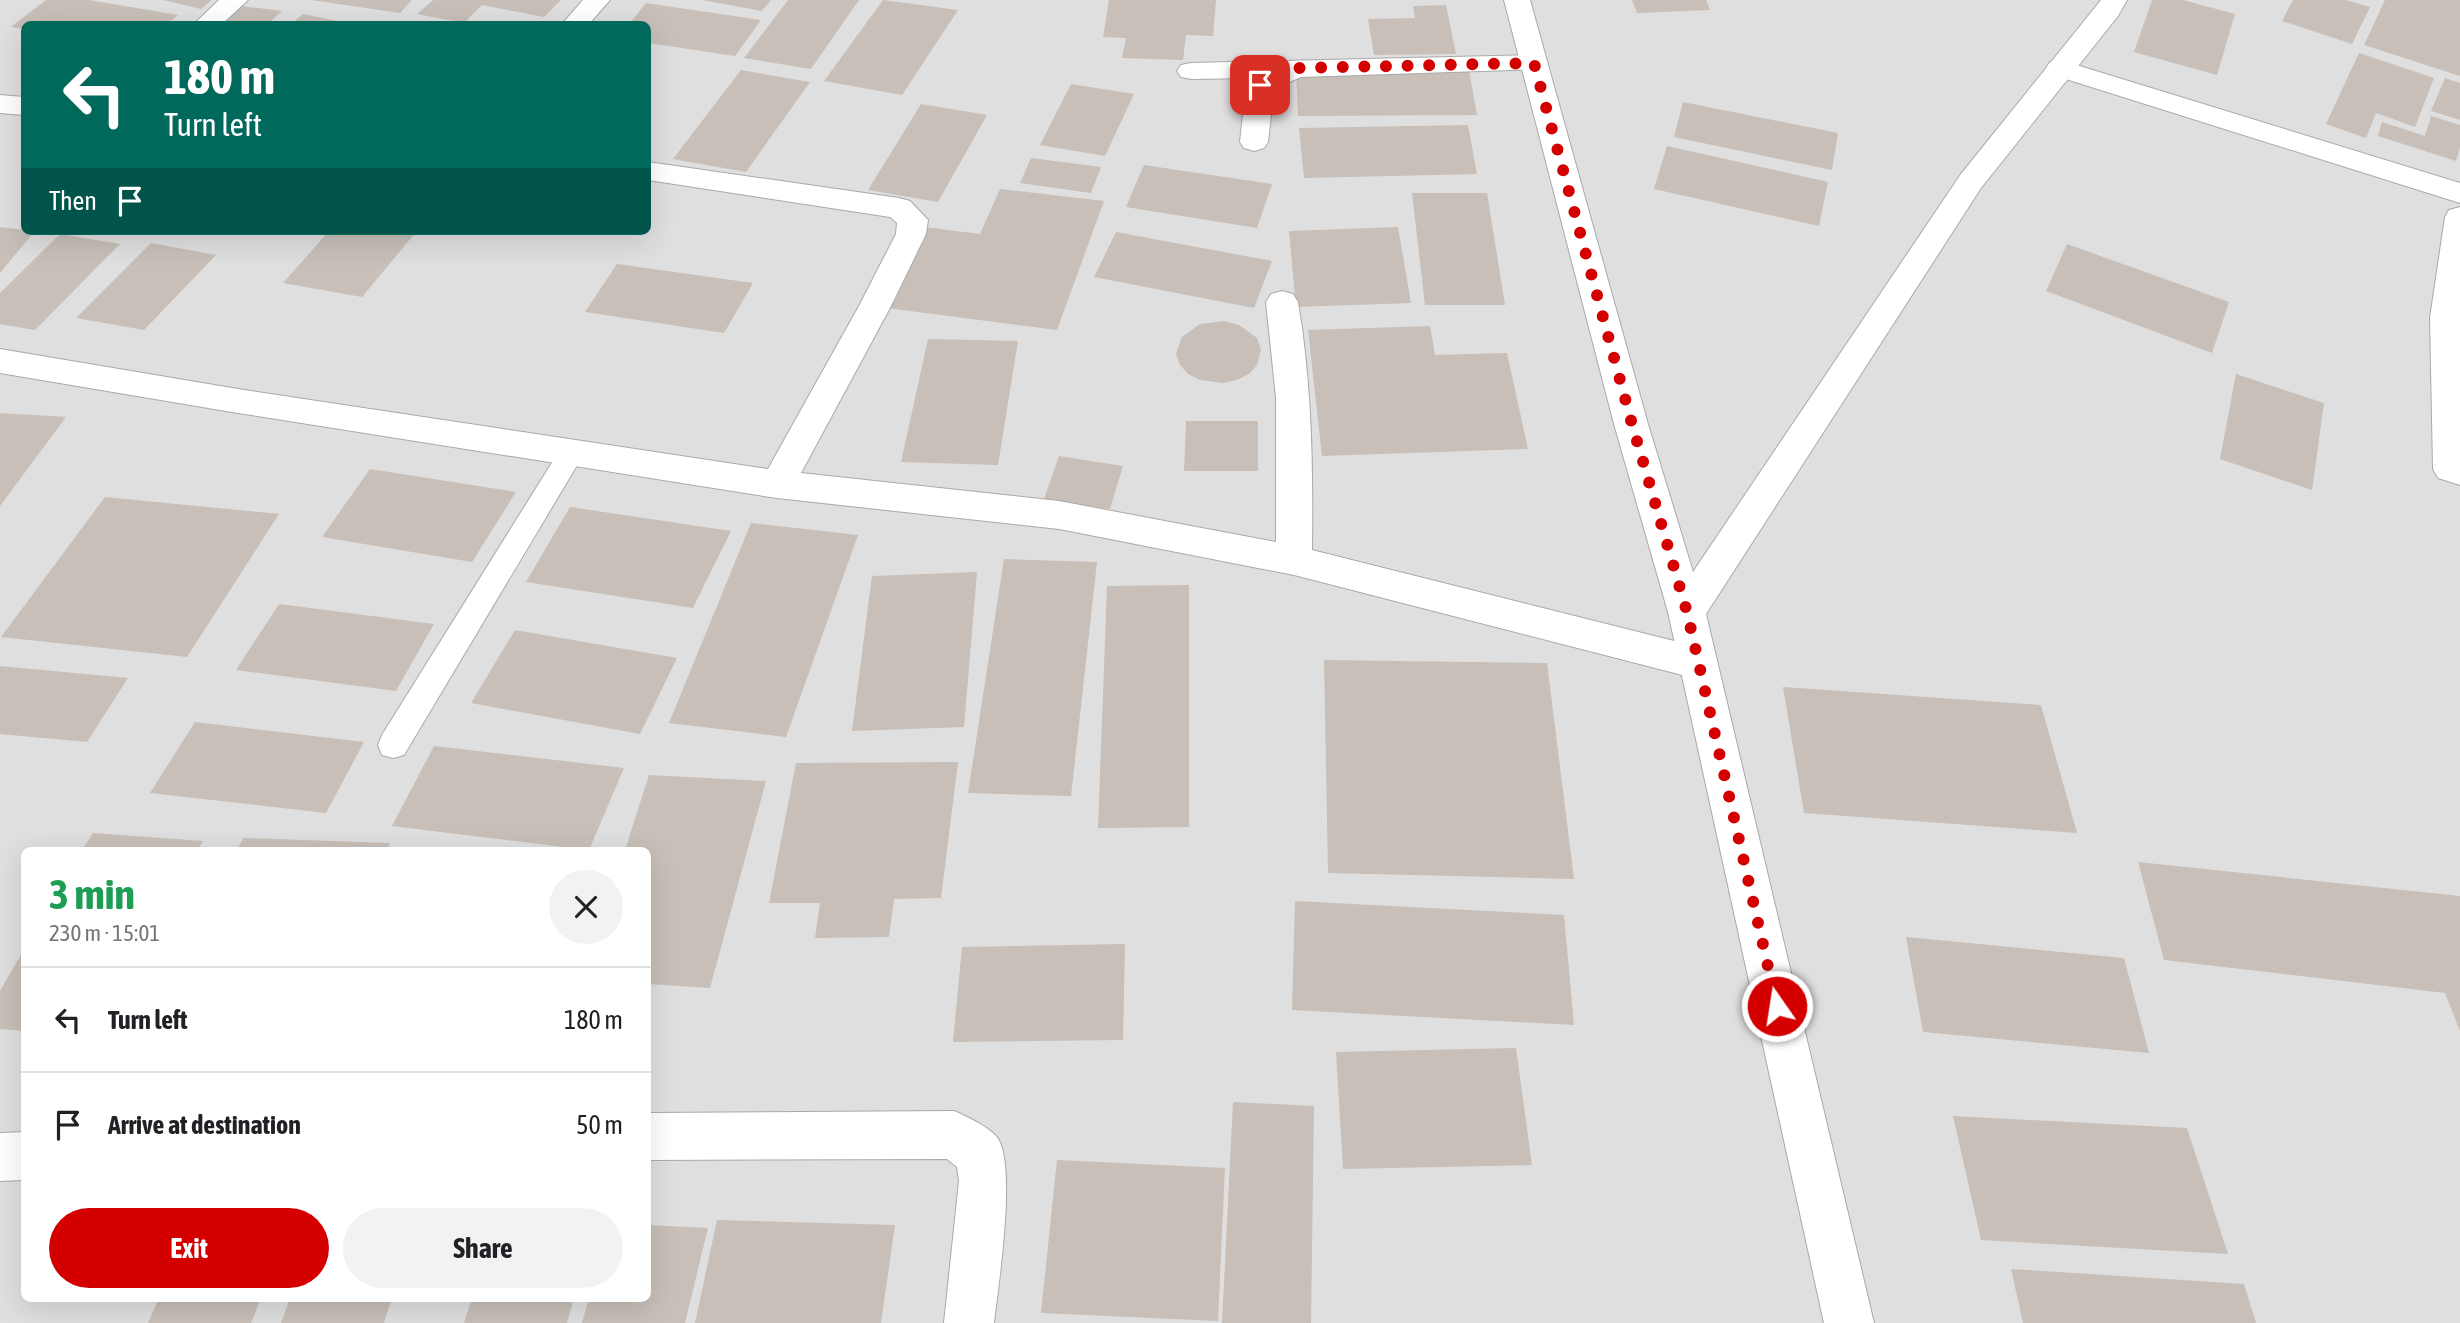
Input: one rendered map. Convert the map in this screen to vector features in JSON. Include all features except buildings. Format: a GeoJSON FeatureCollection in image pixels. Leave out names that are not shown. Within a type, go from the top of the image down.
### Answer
{"type":"FeatureCollection","features":[{"type":"Feature","properties":{"kind":"street"},"geometry":{"type":"LineString","coordinates":[[210,21],[235,0]]}},
{"type":"Feature","properties":{"kind":"street"},"geometry":{"type":"LineString","coordinates":[[578,21],[597,0]]}},
{"type":"Feature","properties":{"kind":"street"},"geometry":{"type":"LineString","coordinates":[[1517,0],[1632,424],[1687,612],[1849,1323]]}},
{"type":"Feature","properties":{"kind":"street"},"geometry":{"type":"LineString","coordinates":[[1687,612],[1971,181],[2109,10],[2114,0]]}},
{"type":"Feature","properties":{"kind":"street"},"geometry":{"type":"LineString","coordinates":[[1191,71],[1534,63]]}},
{"type":"Feature","properties":{"kind":"street"},"geometry":{"type":"LineString","coordinates":[[1254,142],[1260,85],[1298,68]]}},
{"type":"Feature","properties":{"kind":"street"},"geometry":{"type":"LineString","coordinates":[[2060,68],[2460,194]]}},
{"type":"Feature","properties":{"kind":"street"},"geometry":{"type":"LineString","coordinates":[[0,104],[21,106]]}},
{"type":"Feature","properties":{"kind":"street"},"geometry":{"type":"LineString","coordinates":[[651,171],[899,208],[913,220],[911,234],[875,306],[777,484]]}},
{"type":"Feature","properties":{"kind":"street"},"geometry":{"type":"LineString","coordinates":[[2460,217],[2446,318],[2451,469],[2460,472]]}},
{"type":"Feature","properties":{"kind":"street"},"geometry":{"type":"LineString","coordinates":[[1282,303],[1289,340],[1295,460],[1294,560]]}},
{"type":"Feature","properties":{"kind":"street"},"geometry":{"type":"LineString","coordinates":[[0,361],[777,484],[1059,515],[1294,560],[1698,663]]}},
{"type":"Feature","properties":{"kind":"street"},"geometry":{"type":"LineString","coordinates":[[651,1137],[954,1135],[979,1154],[983,1181],[969,1323]]}},
{"type":"Feature","properties":{"kind":"street"},"geometry":{"type":"LineString","coordinates":[[0,1157],[21,1156]]}},
{"type":"Feature","properties":{"kind":"lane"},"geometry":{"type":"LineString","coordinates":[[393,745],[572,452]]}},
{"type":"Feature","properties":{"kind":"shaded area"},"geometry":{"type":"Polygon","coordinates":[[[0,0],[2460,0],[2460,1323],[0,1323],[0,0]]]}},
{"type":"Feature","properties":{"kind":"route"},"geometry":{"type":"LineString","coordinates":[[1260,85],[1298,68],[1462,62],[1534,63],[1632,424],[1687,612],[1777,1006]]}}]}
